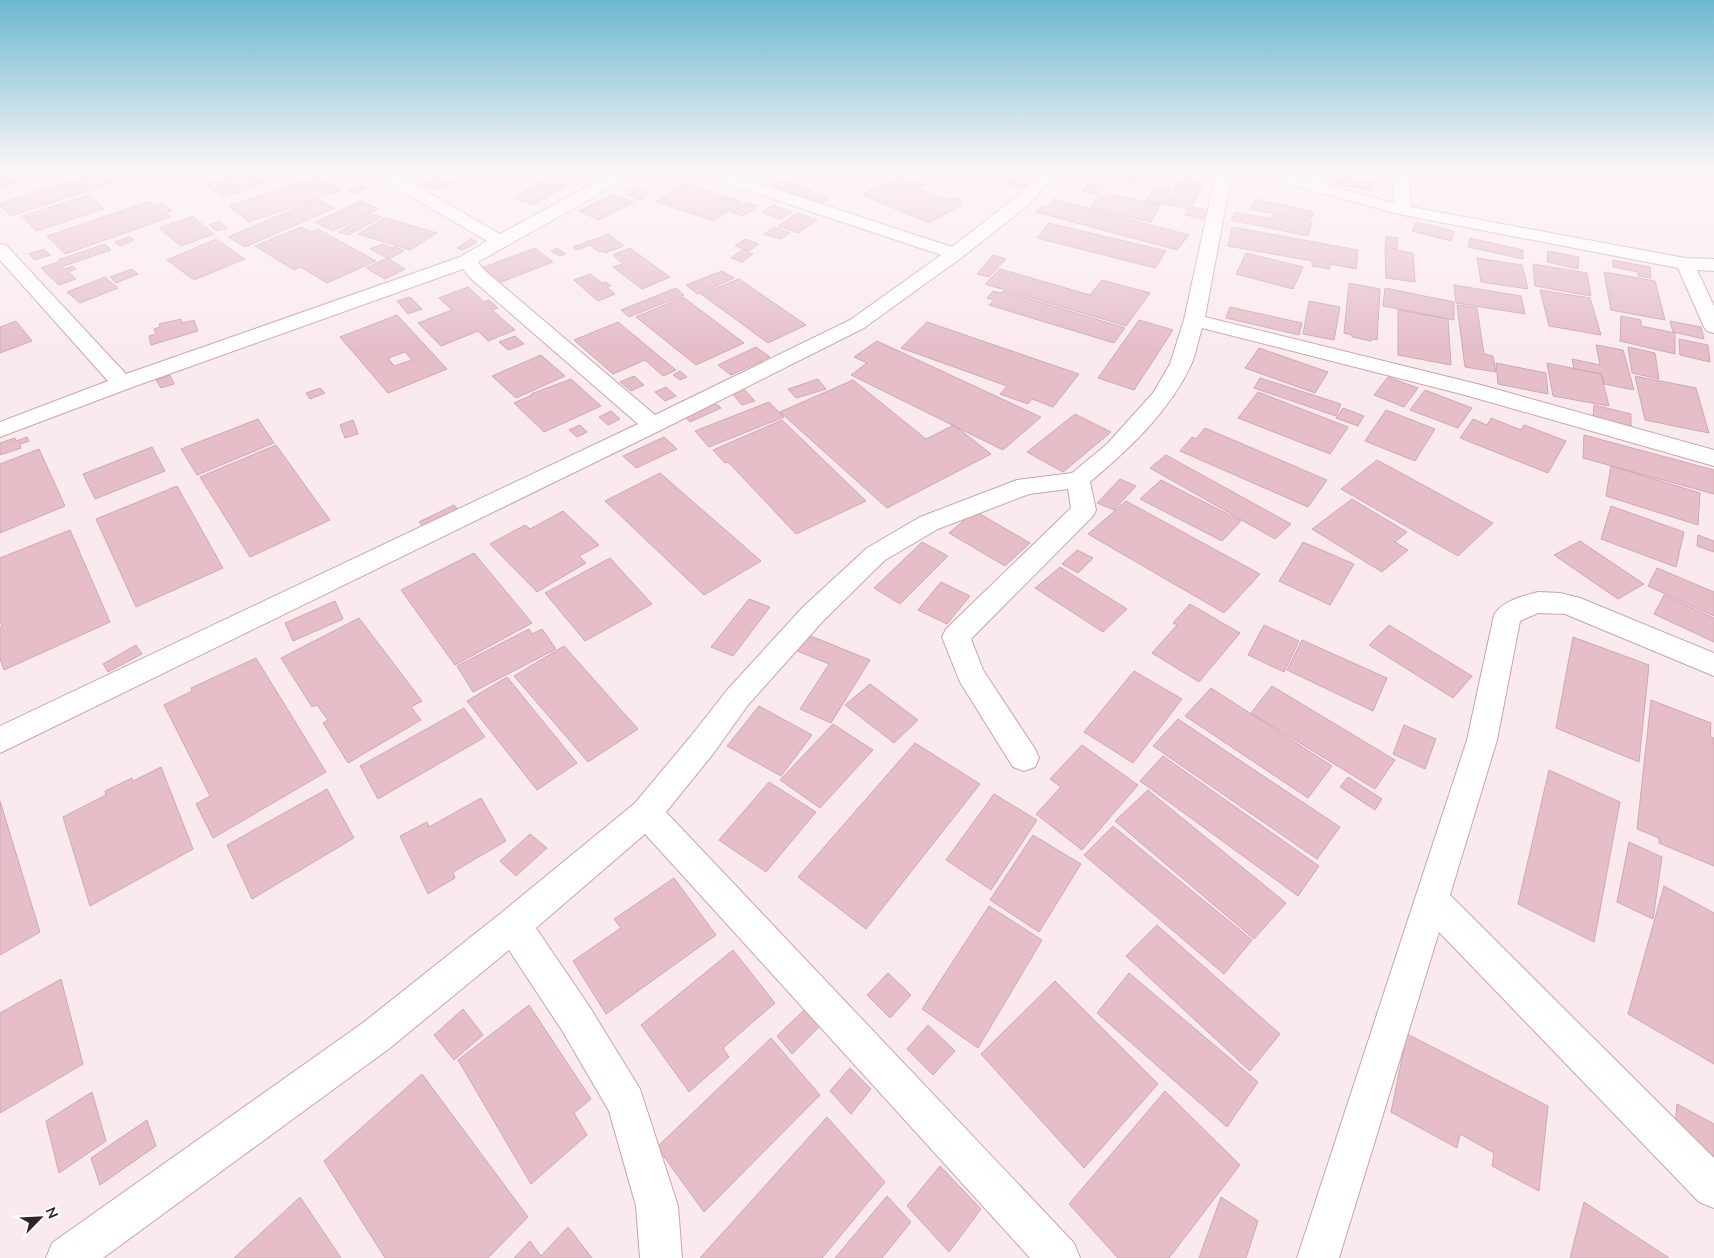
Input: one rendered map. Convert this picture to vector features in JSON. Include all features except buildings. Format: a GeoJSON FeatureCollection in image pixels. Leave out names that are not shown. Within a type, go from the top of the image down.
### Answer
{"type":"FeatureCollection","features":[{"type":"Feature","properties":{"kind":"street"},"geometry":{"type":"LineString","coordinates":[[482,231],[500,241]]}},
{"type":"Feature","properties":{"kind":"street"},"geometry":{"type":"LineString","coordinates":[[0,430],[122,383],[467,261],[519,231]]}},
{"type":"Feature","properties":{"kind":"street"},"geometry":{"type":"LineString","coordinates":[[885,231],[955,254]]}},
{"type":"Feature","properties":{"kind":"street"},"geometry":{"type":"LineString","coordinates":[[0,740],[653,425],[857,324],[984,231]]}},
{"type":"Feature","properties":{"kind":"street"},"geometry":{"type":"LineString","coordinates":[[66,1258],[377,1035],[513,926],[646,813],[702,745],[738,697],[813,614],[876,554],[929,523],[1025,486],[1078,480],[1115,449],[1162,396],[1181,364],[1194,320],[1212,231]]}},
{"type":"Feature","properties":{"kind":"street"},"geometry":{"type":"LineString","coordinates":[[1498,231],[1685,264],[1714,265]]}},
{"type":"Feature","properties":{"kind":"street"},"geometry":{"type":"LineString","coordinates":[[0,249],[122,383]]}},
{"type":"Feature","properties":{"kind":"street"},"geometry":{"type":"LineString","coordinates":[[467,261],[476,273],[653,425]]}},
{"type":"Feature","properties":{"kind":"street"},"geometry":{"type":"LineString","coordinates":[[1685,264],[1714,327]]}},
{"type":"Feature","properties":{"kind":"street"},"geometry":{"type":"LineString","coordinates":[[1194,320],[1473,390],[1714,458]]}},
{"type":"Feature","properties":{"kind":"street"},"geometry":{"type":"LineString","coordinates":[[1024,758],[970,674],[956,637],[1084,510],[1078,480]]}},
{"type":"Feature","properties":{"kind":"street"},"geometry":{"type":"LineString","coordinates":[[1318,1258],[1482,740],[1508,615],[1526,605],[1549,600],[1570,605],[1714,665]]}},
{"type":"Feature","properties":{"kind":"street"},"geometry":{"type":"LineString","coordinates":[[646,813],[1059,1258]]}},
{"type":"Feature","properties":{"kind":"street"},"geometry":{"type":"LineString","coordinates":[[1431,900],[1714,1187]]}},
{"type":"Feature","properties":{"kind":"street"},"geometry":{"type":"LineString","coordinates":[[513,926],[576,1019],[626,1103],[657,1206],[661,1258]]}}]}
